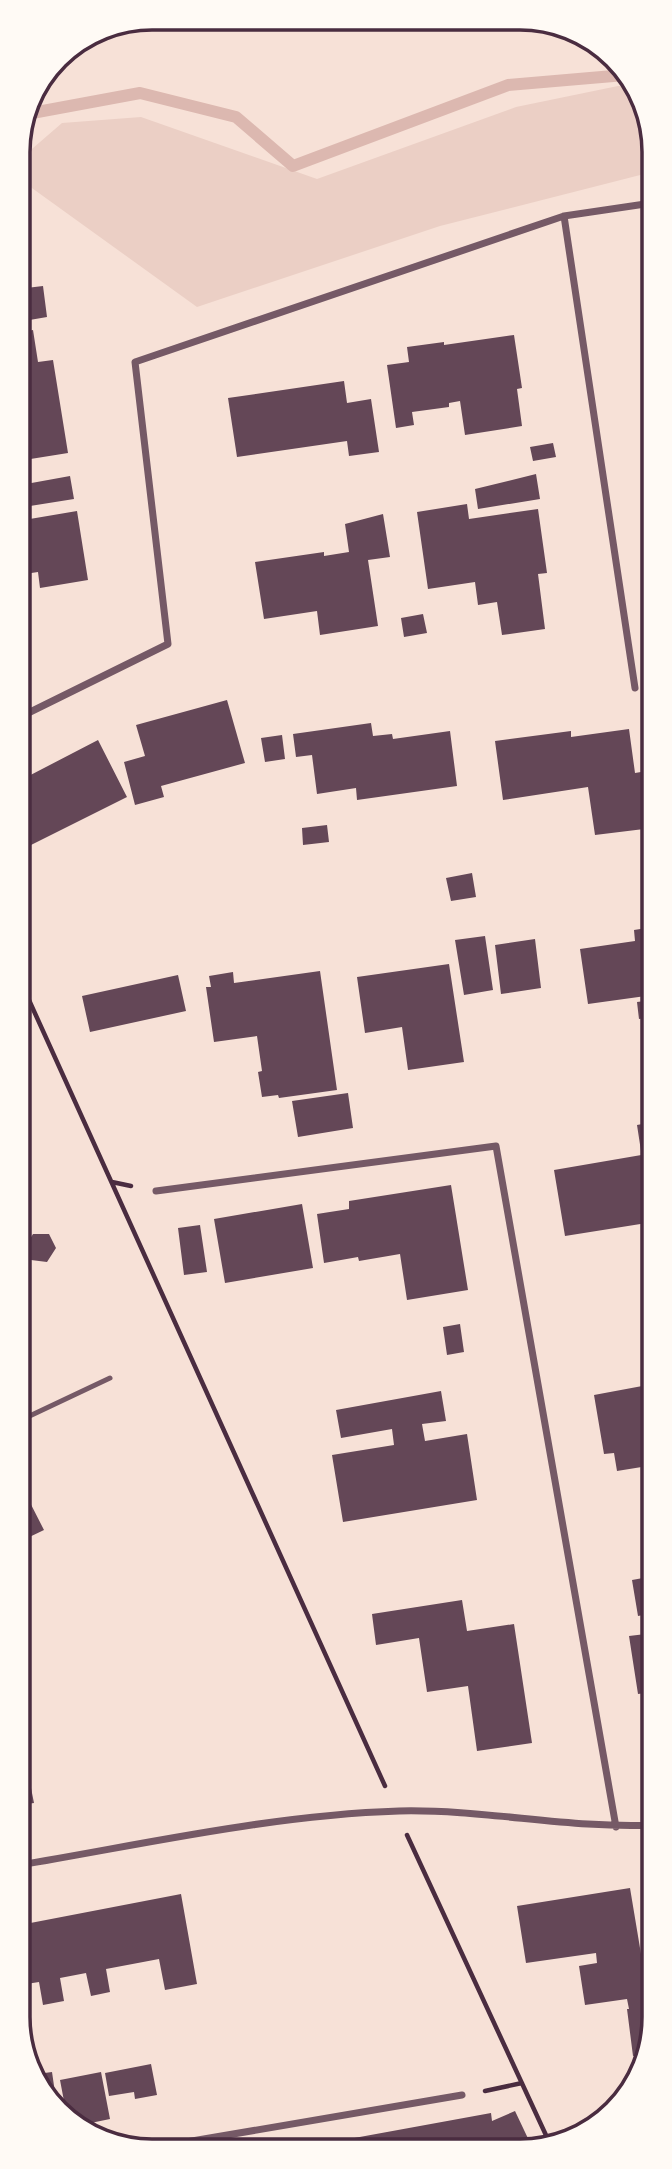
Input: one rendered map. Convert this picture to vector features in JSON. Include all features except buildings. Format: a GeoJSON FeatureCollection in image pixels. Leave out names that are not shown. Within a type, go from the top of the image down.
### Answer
{"type":"FeatureCollection","features":[{"type":"Feature","properties":{"kind":"street"},"geometry":{"type":"LineString","coordinates":[[30,713],[168,644],[135,362],[564,216],[642,204]]}},
{"type":"Feature","properties":{"kind":"street"},"geometry":{"type":"LineString","coordinates":[[564,216],[635,688]]}},
{"type":"Feature","properties":{"kind":"street"},"geometry":{"type":"LineString","coordinates":[[156,1191],[496,1146],[616,1827]]}},
{"type":"Feature","properties":{"kind":"street"},"geometry":{"type":"LineString","coordinates":[[30,1863],[280,1820],[396,1811],[446,1810],[616,1827],[642,1826]]}},
{"type":"Feature","properties":{"kind":"street"},"geometry":{"type":"LineString","coordinates":[[204,2139],[462,2095]]}},
{"type":"Feature","properties":{"kind":"lane"},"geometry":{"type":"LineString","coordinates":[[30,1416],[110,1378]]}},
{"type":"Feature","properties":{"kind":"path"},"geometry":{"type":"LineString","coordinates":[[30,1002],[396,1811],[547,2136]]}},
{"type":"Feature","properties":{"kind":"path"},"geometry":{"type":"LineString","coordinates":[[462,2095],[522,2083]]}},
{"type":"Feature","properties":{"kind":"shaded area"},"geometry":{"type":"Polygon","coordinates":[[[622,86],[630,98],[640,128],[642,175],[440,226],[197,307],[30,187],[30,151],[62,123],[141,117],[317,179],[516,107],[622,86]]]}},
{"type":"Feature","properties":{"kind":"waterway"},"geometry":{"type":"LineString","coordinates":[[37,112],[140,93],[236,117],[293,166],[508,85],[615,76]]}}]}
